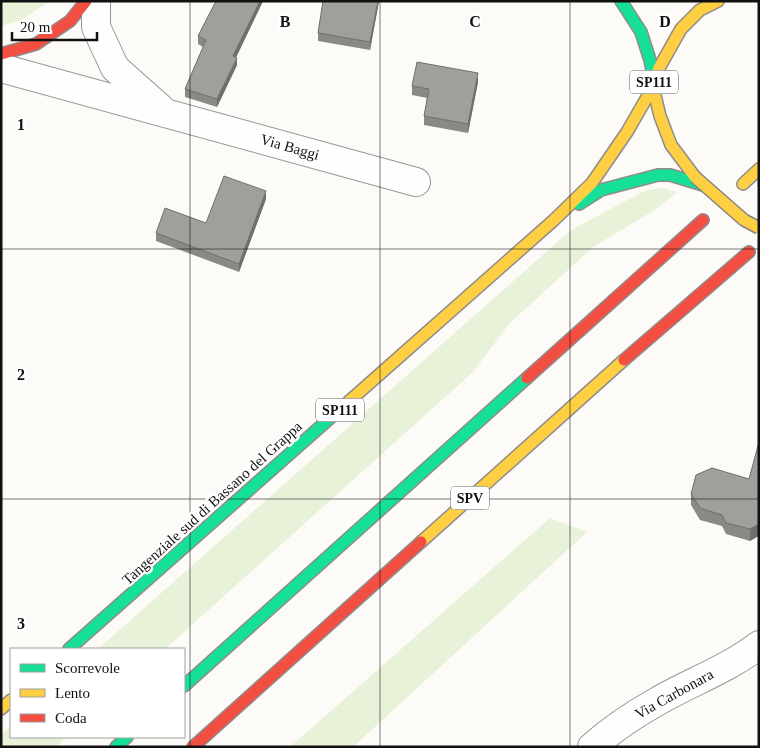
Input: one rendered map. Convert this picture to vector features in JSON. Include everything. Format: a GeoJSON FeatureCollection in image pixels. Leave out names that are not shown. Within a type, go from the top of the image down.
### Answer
{"type":"FeatureCollection","features":[{"type":"Feature","properties":{"kind":"main road"},"geometry":{"type":"LineString","coordinates":[[1,54],[36,44],[70,21],[86,1]]}},
{"type":"Feature","properties":{"kind":"main road"},"geometry":{"type":"LineString","coordinates":[[621,1],[641,32],[650,60],[654,83]]}},
{"type":"Feature","properties":{"kind":"main road","name":"Tangenziale sud di Bassano del Grappa"},"geometry":{"type":"LineString","coordinates":[[70,648],[554,220],[592,183],[627,132],[681,29],[700,10],[718,1]]}},
{"type":"Feature","properties":{"kind":"main road","name":"Tangenziale sud di Bassano del Grappa"},"geometry":{"type":"LineString","coordinates":[[654,83],[660,116],[671,145],[696,181],[744,220],[759,228]]}},
{"type":"Feature","properties":{"kind":"main road"},"geometry":{"type":"LineString","coordinates":[[744,184],[759,170]]}},
{"type":"Feature","properties":{"kind":"main road","name":"Tangenziale sud di Bassano del Grappa"},"geometry":{"type":"LineString","coordinates":[[554,220],[601,190],[658,175],[670,175],[696,181]]}},
{"type":"Feature","properties":{"kind":"main road"},"geometry":{"type":"LineString","coordinates":[[185,685],[703,220]]}},
{"type":"Feature","properties":{"kind":"main road","name":"SPV"},"geometry":{"type":"LineString","coordinates":[[192,747],[577,401],[749,252]]}},
{"type":"Feature","properties":{"kind":"main road"},"geometry":{"type":"LineString","coordinates":[[116,747],[126,738]]}},
{"type":"Feature","properties":{"kind":"street","name":"Via Baggi"},"geometry":{"type":"LineString","coordinates":[[96,1],[96,27],[116,68],[165,112]]}},
{"type":"Feature","properties":{"kind":"street","name":"Via Baggi"},"geometry":{"type":"LineString","coordinates":[[1,68],[416,182]]}},
{"type":"Feature","properties":{"kind":"street","name":"Via Carbonara"},"geometry":{"type":"LineString","coordinates":[[592,747],[606,734],[658,701],[745,656],[759,645]]}},
{"type":"Feature","properties":{"kind":"green space"},"geometry":{"type":"Polygon","coordinates":[[[1,1],[50,1],[21,20],[1,26],[1,1]]]}},
{"type":"Feature","properties":{"kind":"green space"},"geometry":{"type":"Polygon","coordinates":[[[663,188],[677,192],[655,210],[593,247],[509,324],[473,372],[166,648],[99,648],[571,230],[646,190],[663,188]]]}},
{"type":"Feature","properties":{"kind":"green space"},"geometry":{"type":"Polygon","coordinates":[[[550,518],[587,532],[353,747],[290,747],[550,518]]]}},
{"type":"Feature","properties":{"kind":"green space"},"geometry":{"type":"Polygon","coordinates":[[[10,727],[10,738],[66,738],[56,747],[1,747],[1,735],[10,727]]]}},
{"type":"Feature","properties":{"kind":"building"},"geometry":{"type":"Polygon","coordinates":[[[216,1],[260,1],[233,56],[237,58],[217,99],[185,89],[206,40],[198,36],[216,1]]]}},
{"type":"Feature","properties":{"kind":"building"},"geometry":{"type":"Polygon","coordinates":[[[323,1],[378,1],[370,42],[318,33],[323,1]]]}},
{"type":"Feature","properties":{"kind":"building"},"geometry":{"type":"Polygon","coordinates":[[[417,62],[478,73],[468,124],[424,116],[429,89],[412,86],[417,62]]]}},
{"type":"Feature","properties":{"kind":"building"},"geometry":{"type":"Polygon","coordinates":[[[224,176],[266,191],[239,264],[156,233],[165,208],[206,223],[224,176]]]}},
{"type":"Feature","properties":{"kind":"building"},"geometry":{"type":"Polygon","coordinates":[[[759,442],[759,524],[750,529],[726,523],[722,515],[700,508],[691,494],[696,475],[712,468],[749,479],[759,442]]]}},
{"type":"Feature","properties":{"kind":"traffic: fast"},"geometry":{"type":"LineString","coordinates":[[621,1],[641,32],[654,80]]}},
{"type":"Feature","properties":{"kind":"traffic: fast"},"geometry":{"type":"LineString","coordinates":[[579,204],[601,190],[658,175],[670,175],[703,185]]}},
{"type":"Feature","properties":{"kind":"traffic: fast"},"geometry":{"type":"LineString","coordinates":[[185,685],[527,378]]}},
{"type":"Feature","properties":{"kind":"traffic: fast"},"geometry":{"type":"LineString","coordinates":[[70,648],[346,404]]}},
{"type":"Feature","properties":{"kind":"traffic: fast"},"geometry":{"type":"LineString","coordinates":[[116,747],[126,738]]}},
{"type":"Feature","properties":{"kind":"traffic: slow"},"geometry":{"type":"LineString","coordinates":[[695,177],[671,145],[660,116],[653,87],[659,68],[681,29],[700,10],[718,1]]}},
{"type":"Feature","properties":{"kind":"traffic: slow"},"geometry":{"type":"LineString","coordinates":[[346,404],[554,220],[592,183],[627,132],[653,87]]}},
{"type":"Feature","properties":{"kind":"traffic: slow"},"geometry":{"type":"LineString","coordinates":[[743,184],[759,169]]}},
{"type":"Feature","properties":{"kind":"traffic: slow"},"geometry":{"type":"LineString","coordinates":[[695,177],[744,220],[759,228]]}},
{"type":"Feature","properties":{"kind":"traffic: slow"},"geometry":{"type":"LineString","coordinates":[[421,542],[624,360]]}},
{"type":"Feature","properties":{"kind":"traffic: slow"},"geometry":{"type":"LineString","coordinates":[[1,709],[10,701]]}},
{"type":"Feature","properties":{"kind":"traffic: jam"},"geometry":{"type":"LineString","coordinates":[[1,54],[36,44],[70,21],[86,1]]}},
{"type":"Feature","properties":{"kind":"traffic: jam"},"geometry":{"type":"LineString","coordinates":[[527,378],[703,220]]}},
{"type":"Feature","properties":{"kind":"traffic: jam"},"geometry":{"type":"LineString","coordinates":[[624,360],[749,252]]}},
{"type":"Feature","properties":{"kind":"traffic: jam"},"geometry":{"type":"LineString","coordinates":[[193,747],[421,542]]}}]}
